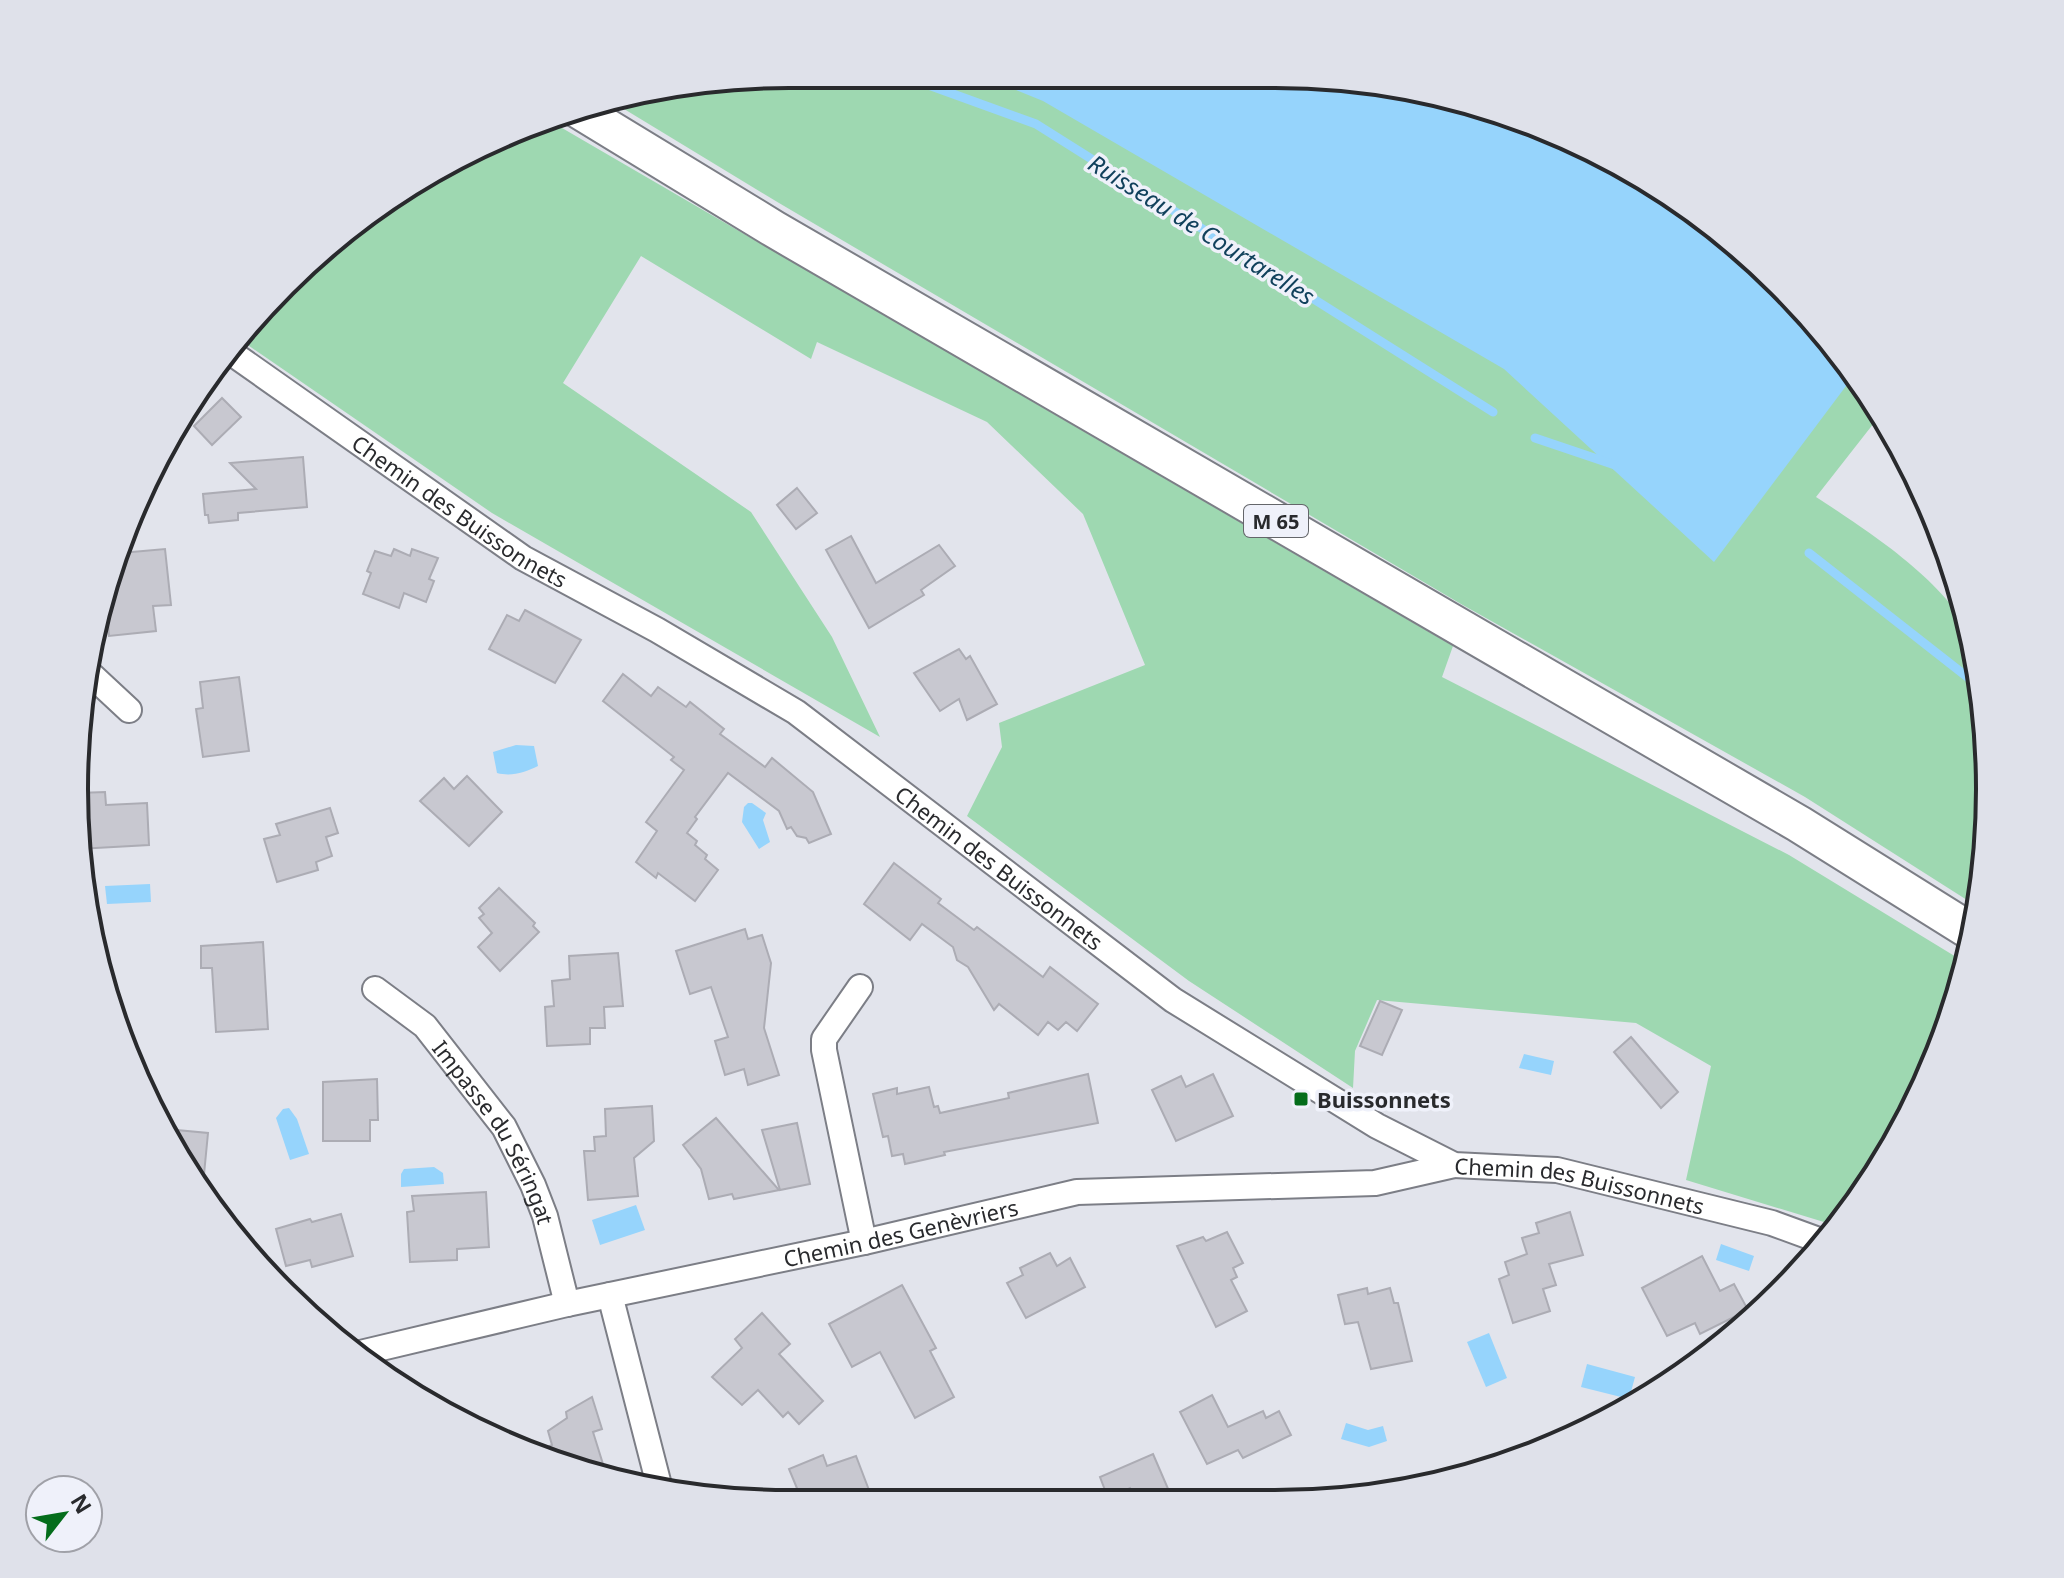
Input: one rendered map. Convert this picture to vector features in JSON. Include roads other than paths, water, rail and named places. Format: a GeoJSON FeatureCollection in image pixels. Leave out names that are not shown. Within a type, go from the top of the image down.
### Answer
{"type":"FeatureCollection","features":[{"type":"Feature","properties":{"kind":"main road","name":"M 65"},"geometry":{"type":"LineString","coordinates":[[591,117],[815,253],[1799,824],[1963,926]]}},
{"type":"Feature","properties":{"kind":"street","name":"Chemin des Buissonnets"},"geometry":{"type":"LineString","coordinates":[[237,357],[523,558],[657,630],[796,712],[1173,1000],[1377,1126],[1454,1165],[1557,1170],[1772,1223],[1810,1241]]}},
{"type":"Feature","properties":{"kind":"street"},"geometry":{"type":"LineString","coordinates":[[97,680],[129,710]]}},
{"type":"Feature","properties":{"kind":"street"},"geometry":{"type":"LineString","coordinates":[[860,987],[824,1039],[824,1050],[864,1242]]}},
{"type":"Feature","properties":{"kind":"street","name":"Impasse du Séringat"},"geometry":{"type":"LineString","coordinates":[[375,989],[425,1026],[504,1127],[545,1216],[567,1304]]}},
{"type":"Feature","properties":{"kind":"street","name":"Chemin des Genèvriers"},"geometry":{"type":"LineString","coordinates":[[370,1351],[567,1304],[864,1242],[1077,1192],[1375,1183],[1454,1165]]}},
{"type":"Feature","properties":{"kind":"street"},"geometry":{"type":"LineString","coordinates":[[610,1295],[657,1478]]}},
{"type":"Feature","properties":{"kind":"water"},"geometry":{"type":"Polygon","coordinates":[[[1011,88],[1321,90],[1412,101],[1500,125],[1585,160],[1626,182],[1702,233],[1771,293],[1847,385],[1714,562],[1504,369],[1043,101],[1011,88]]]}},
{"type":"Feature","properties":{"kind":"water"},"geometry":{"type":"Polygon","coordinates":[[[516,745],[534,746],[538,766],[513,774],[497,773],[493,752],[516,745]]]}},
{"type":"Feature","properties":{"kind":"water"},"geometry":{"type":"Polygon","coordinates":[[[748,803],[766,813],[763,820],[770,842],[759,849],[742,822],[744,807],[748,803]]]}},
{"type":"Feature","properties":{"kind":"water"},"geometry":{"type":"Polygon","coordinates":[[[150,884],[151,902],[107,904],[105,886],[150,884]]]}},
{"type":"Feature","properties":{"kind":"water"},"geometry":{"type":"Polygon","coordinates":[[[1524,1054],[1554,1061],[1551,1075],[1519,1068],[1524,1054]]]}},
{"type":"Feature","properties":{"kind":"water"},"geometry":{"type":"Polygon","coordinates":[[[289,1108],[297,1119],[309,1154],[290,1160],[276,1118],[283,1109],[289,1108]]]}},
{"type":"Feature","properties":{"kind":"water"},"geometry":{"type":"Polygon","coordinates":[[[434,1167],[443,1173],[444,1184],[401,1187],[404,1169],[434,1167]]]}},
{"type":"Feature","properties":{"kind":"water"},"geometry":{"type":"Polygon","coordinates":[[[636,1205],[645,1230],[600,1245],[592,1220],[636,1205]]]}},
{"type":"Feature","properties":{"kind":"water"},"geometry":{"type":"Polygon","coordinates":[[[1721,1244],[1754,1256],[1749,1271],[1716,1260],[1721,1244]]]}},
{"type":"Feature","properties":{"kind":"water"},"geometry":{"type":"Polygon","coordinates":[[[1489,1333],[1507,1378],[1486,1387],[1467,1342],[1489,1333]]]}},
{"type":"Feature","properties":{"kind":"water"},"geometry":{"type":"Polygon","coordinates":[[[1587,1364],[1635,1377],[1631,1393],[1623,1398],[1581,1387],[1587,1364]]]}},
{"type":"Feature","properties":{"kind":"water"},"geometry":{"type":"Polygon","coordinates":[[[1346,1423],[1368,1430],[1383,1426],[1387,1441],[1369,1447],[1341,1439],[1346,1423]]]}},
{"type":"Feature","properties":{"kind":"waterway","name":"Ruisseau de Courtarelles"},"geometry":{"type":"LineString","coordinates":[[937,88],[1036,124],[1493,412]]}},
{"type":"Feature","properties":{"kind":"waterway","name":"Ruisseau de Courtarelles"},"geometry":{"type":"LineString","coordinates":[[1535,438],[1615,465]]}},
{"type":"Feature","properties":{"kind":"waterway","name":"Ruisseau de Courtarelles"},"geometry":{"type":"LineString","coordinates":[[1809,553],[1967,677]]}},
{"type":"Feature","properties":{"kind":"place","name":"Buissonnets"},"geometry":{"type":"Point","coordinates":[1301,1099]}}]}
